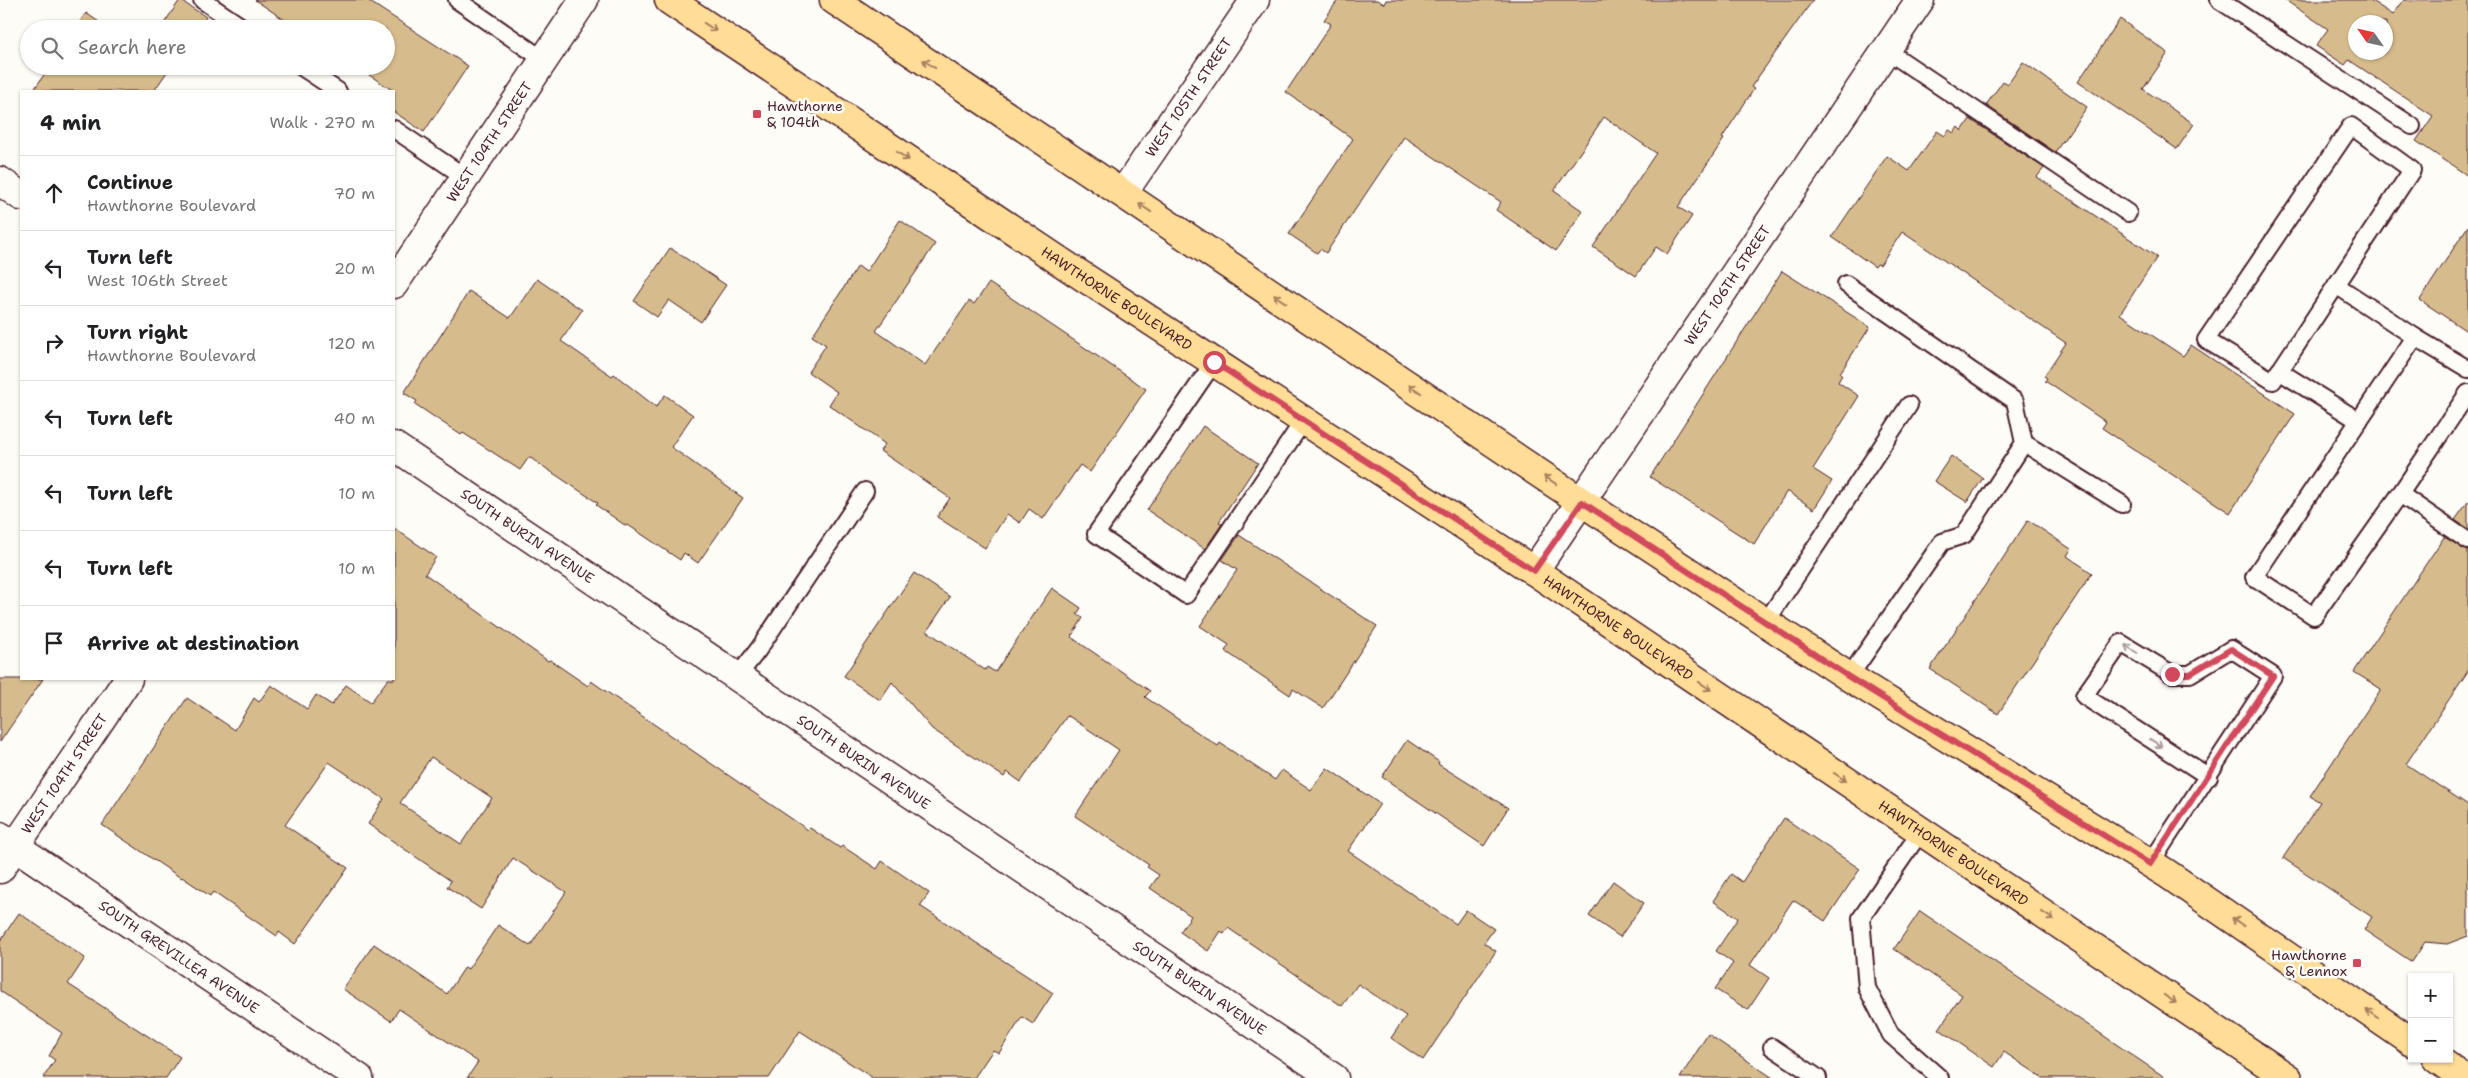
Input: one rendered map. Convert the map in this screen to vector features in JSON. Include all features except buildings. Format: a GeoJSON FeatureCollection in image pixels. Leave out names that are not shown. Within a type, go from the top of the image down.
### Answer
{"type":"FeatureCollection","features":[{"type":"Feature","properties":{"kind":"main road","name":"HAWTHORNE BOULEVARD"},"geometry":{"type":"LineString","coordinates":[[669,0],[1064,265],[1534,571],[2288,1078]]}},
{"type":"Feature","properties":{"kind":"main road"},"geometry":{"type":"LineString","coordinates":[[834,0],[1582,502],[1849,677],[2150,864],[2408,1039]]}},
{"type":"Feature","properties":{"kind":"main road"},"geometry":{"type":"LineString","coordinates":[[2443,1063],[2464,1078]]}},
{"type":"Feature","properties":{"kind":"street","name":"WEST 104TH STREET"},"geometry":{"type":"LineString","coordinates":[[395,282],[584,0]]}},
{"type":"Feature","properties":{"kind":"street","name":"WEST 105TH STREET"},"geometry":{"type":"LineString","coordinates":[[1123,193],[1255,0]]}},
{"type":"Feature","properties":{"kind":"street","name":"WEST 106TH STREET"},"geometry":{"type":"LineString","coordinates":[[1534,571],[1920,0]]}},
{"type":"Feature","properties":{"kind":"street"},"geometry":{"type":"LineString","coordinates":[[0,181],[20,195]]}},
{"type":"Feature","properties":{"kind":"street","name":"SOUTH BURIN AVENUE"},"geometry":{"type":"LineString","coordinates":[[395,447],[1334,1078]]}},
{"type":"Feature","properties":{"kind":"street","name":"WEST 104TH STREET"},"geometry":{"type":"LineString","coordinates":[[0,870],[8,841],[127,680]]}},
{"type":"Feature","properties":{"kind":"street","name":"SOUTH GREVILLEA AVENUE"},"geometry":{"type":"LineString","coordinates":[[8,841],[359,1078]]}},
{"type":"Feature","properties":{"kind":"lane"},"geometry":{"type":"LineString","coordinates":[[202,0],[232,20]]}},
{"type":"Feature","properties":{"kind":"lane"},"geometry":{"type":"LineString","coordinates":[[457,0],[544,60]]}},
{"type":"Feature","properties":{"kind":"lane"},"geometry":{"type":"LineString","coordinates":[[2219,0],[2412,126]]}},
{"type":"Feature","properties":{"kind":"lane"},"geometry":{"type":"LineString","coordinates":[[1886,50],[2128,213]]}},
{"type":"Feature","properties":{"kind":"lane"},"geometry":{"type":"LineString","coordinates":[[314,75],[336,90]]}},
{"type":"Feature","properties":{"kind":"lane"},"geometry":{"type":"LineString","coordinates":[[2351,126],[2412,170],[2336,285],[2273,381],[2206,340],[2351,126]]}},
{"type":"Feature","properties":{"kind":"lane"},"geometry":{"type":"LineString","coordinates":[[395,130],[465,177]]}},
{"type":"Feature","properties":{"kind":"lane"},"geometry":{"type":"LineString","coordinates":[[1846,284],[2015,401],[2024,443],[1964,534],[1942,542],[1849,677]]}},
{"type":"Feature","properties":{"kind":"lane"},"geometry":{"type":"LineString","coordinates":[[2336,285],[2468,369]]}},
{"type":"Feature","properties":{"kind":"lane"},"geometry":{"type":"LineString","coordinates":[[2415,337],[2254,577],[2314,616],[2468,393]]}},
{"type":"Feature","properties":{"kind":"lane"},"geometry":{"type":"LineString","coordinates":[[1214,362],[1096,534],[1186,595],[1304,420]]}},
{"type":"Feature","properties":{"kind":"lane"},"geometry":{"type":"LineString","coordinates":[[2279,371],[2359,421]]}},
{"type":"Feature","properties":{"kind":"lane"},"geometry":{"type":"LineString","coordinates":[[1766,622],[1909,405]]}},
{"type":"Feature","properties":{"kind":"lane"},"geometry":{"type":"LineString","coordinates":[[2024,443],[2122,504]]}},
{"type":"Feature","properties":{"kind":"lane"},"geometry":{"type":"LineString","coordinates":[[737,677],[758,650],[865,491]]}},
{"type":"Feature","properties":{"kind":"lane"},"geometry":{"type":"LineString","coordinates":[[2400,494],[2468,541]]}},
{"type":"Feature","properties":{"kind":"lane"},"geometry":{"type":"LineString","coordinates":[[2150,864],[2209,777],[2273,676],[2231,649],[2190,674],[2172,674],[2121,642],[2084,696],[2209,777]]}},
{"type":"Feature","properties":{"kind":"lane"},"geometry":{"type":"LineString","coordinates":[[1921,831],[1861,918],[1868,988],[1879,1012],[1891,1036],[1940,1078]]}},
{"type":"Feature","properties":{"kind":"lane"},"geometry":{"type":"LineString","coordinates":[[1772,1047],[1818,1078]]}},
{"type":"Feature","properties":{"kind":"place","name":"Hawthorne & 104th"},"geometry":{"type":"Point","coordinates":[757,114]}},
{"type":"Feature","properties":{"kind":"place","name":"Hawthorne & Lennox"},"geometry":{"type":"Point","coordinates":[2357,963]}},
{"type":"Feature","properties":{"kind":"route"},"geometry":{"type":"LineString","coordinates":[[1214,362],[1534,571],[1582,502],[1849,677],[2150,864],[2209,777],[2273,676],[2231,649],[2190,674],[2172,674]]}}]}
